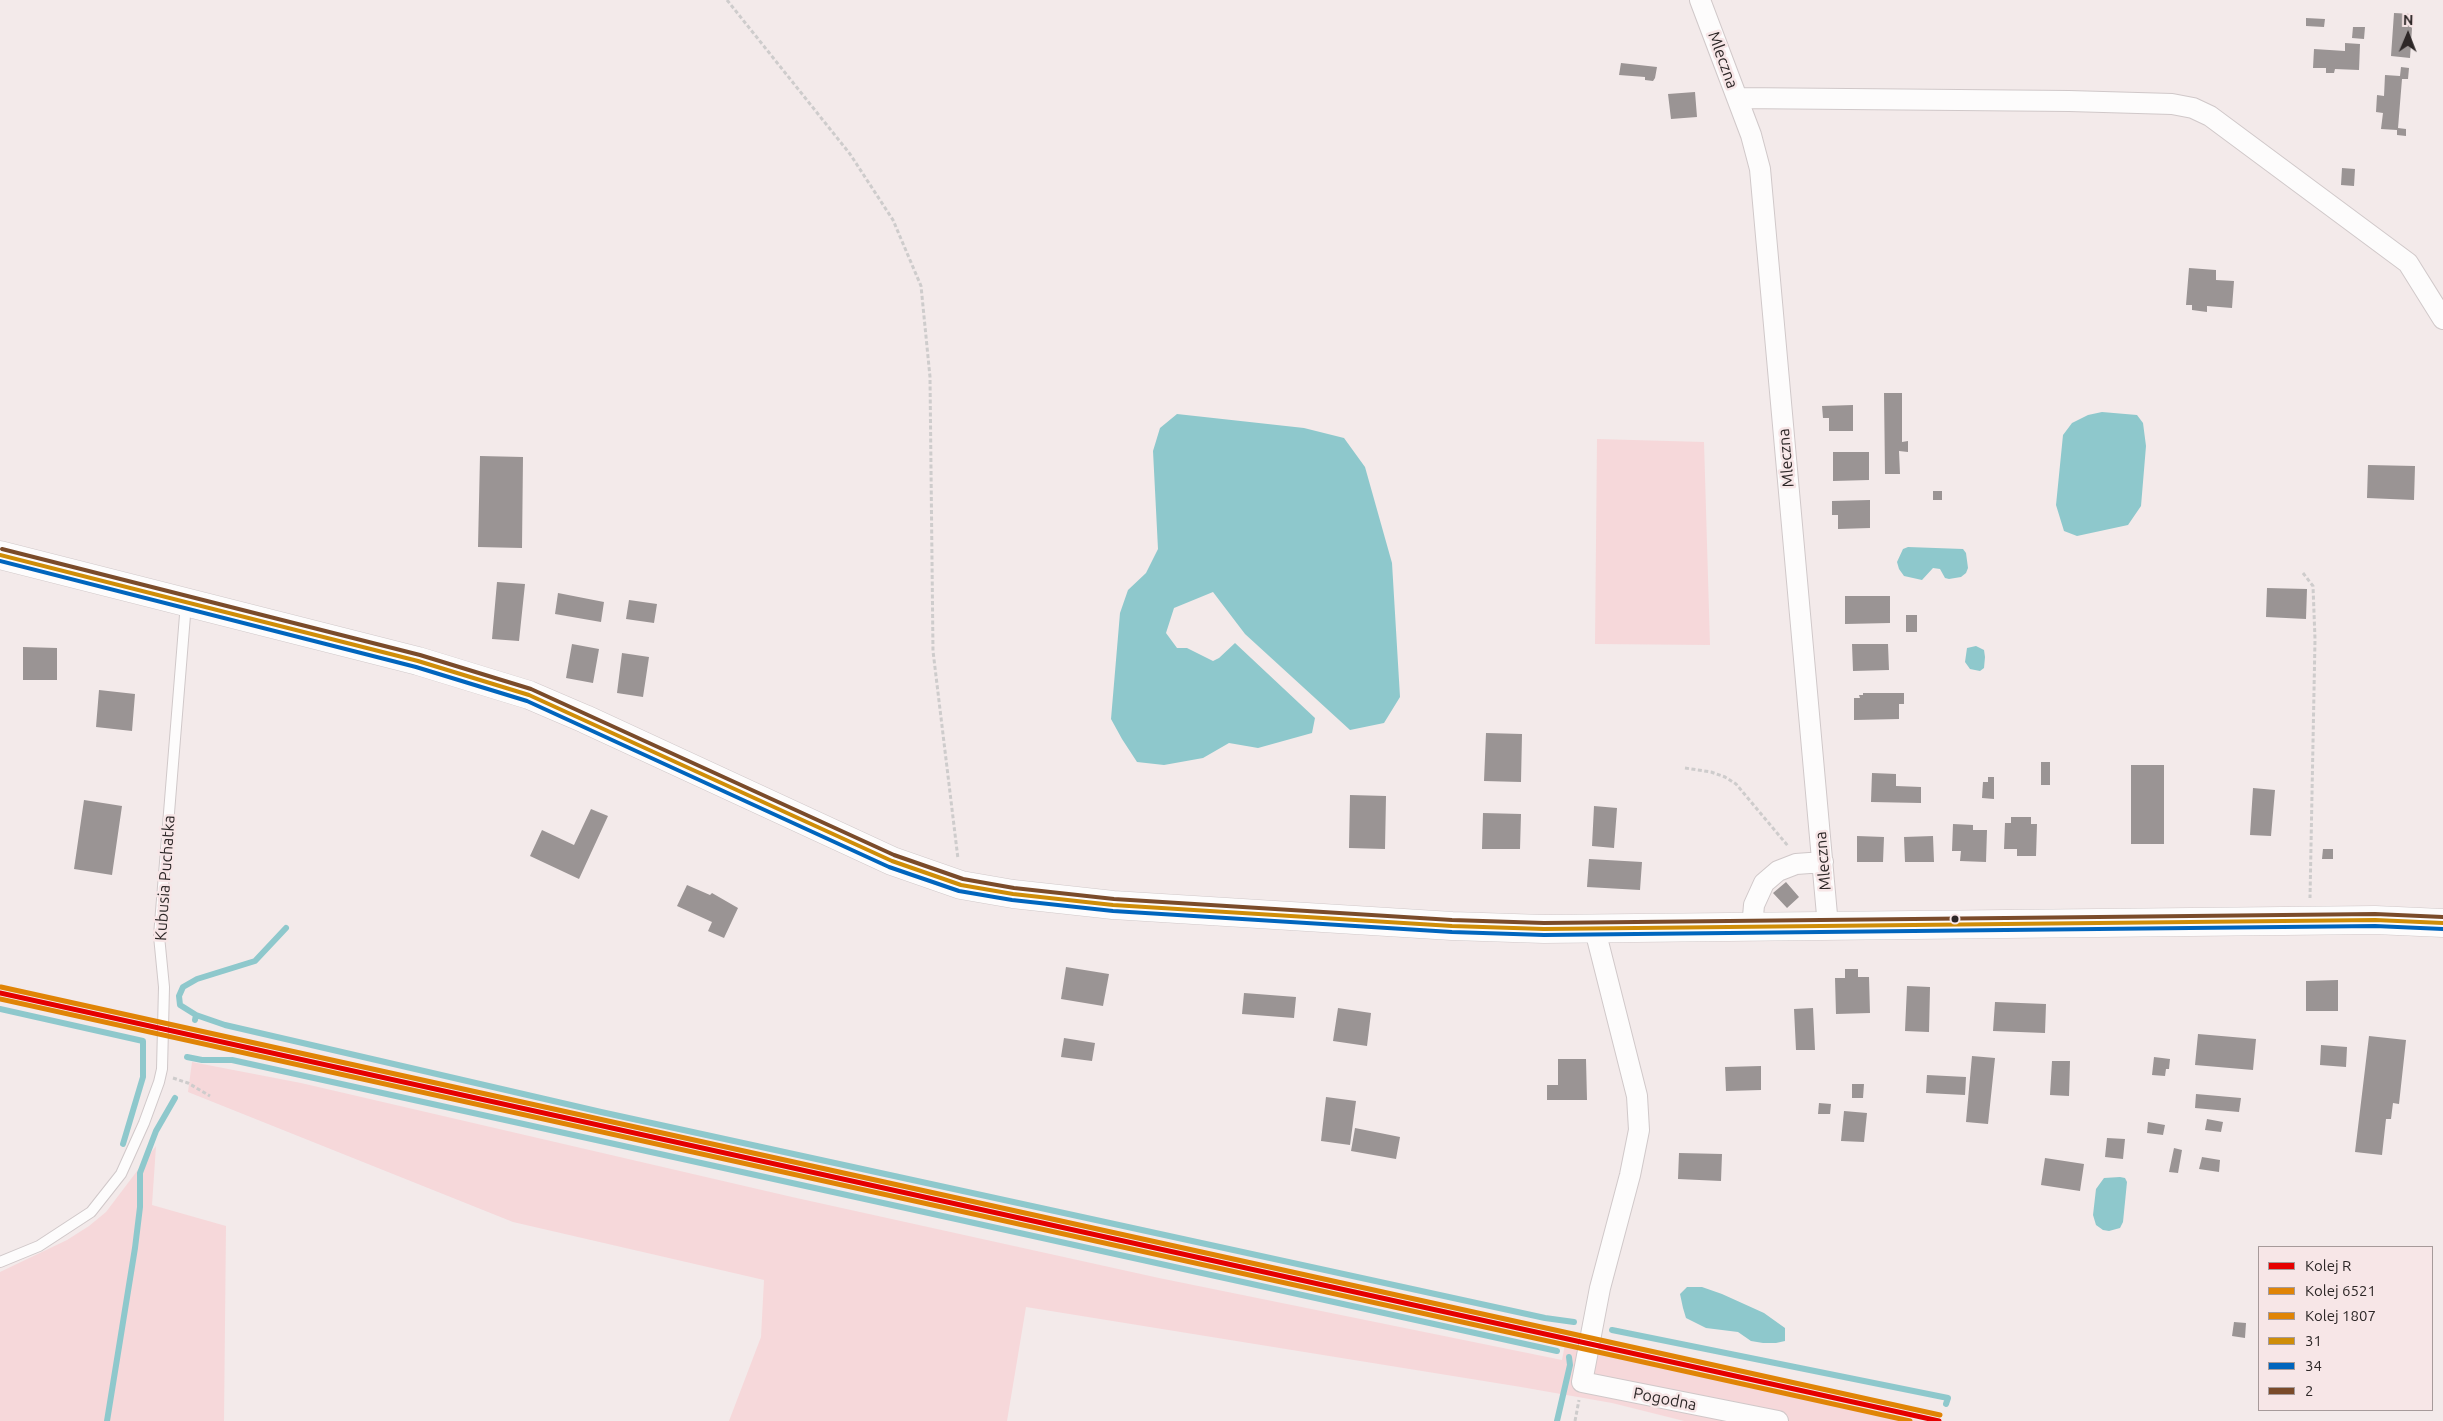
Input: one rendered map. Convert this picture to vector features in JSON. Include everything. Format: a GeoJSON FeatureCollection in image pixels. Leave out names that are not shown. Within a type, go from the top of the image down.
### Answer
{"type":"FeatureCollection","features":[{"type":"Feature","properties":{"kind":"main road"},"geometry":{"type":"LineString","coordinates":[[0,555],[418,661],[529,695],[892,861],[961,885],[1013,894],[1113,905],[1452,926],[1595,930],[2310,921],[2443,922]]}},
{"type":"Feature","properties":{"kind":"street","name":"Mleczna"},"geometry":{"type":"LineString","coordinates":[[1700,0],[1751,135],[1760,169],[1828,926]]}},
{"type":"Feature","properties":{"kind":"street"},"geometry":{"type":"LineString","coordinates":[[1737,98],[2069,101],[2172,104],[2193,108],[2210,116],[2408,263],[2443,319]]}},
{"type":"Feature","properties":{"kind":"street"},"geometry":{"type":"LineString","coordinates":[[1752,928],[1754,905],[1764,883],[1778,871],[1796,864],[1823,862]]}},
{"type":"Feature","properties":{"kind":"street","name":"Pogodna"},"geometry":{"type":"LineString","coordinates":[[1595,930],[1637,1096],[1639,1130],[1630,1174],[1600,1288],[1582,1382],[1778,1421]]}},
{"type":"Feature","properties":{"kind":"lane","name":"Kubusia Puchatka"},"geometry":{"type":"LineString","coordinates":[[0,1262],[39,1246],[91,1212],[121,1174],[147,1116],[161,1076],[164,987],[159,936],[186,602]]}},
{"type":"Feature","properties":{"kind":"path"},"geometry":{"type":"LineString","coordinates":[[727,0],[850,154],[894,220],[921,286],[930,377],[933,651],[961,885]]}},
{"type":"Feature","properties":{"kind":"path"},"geometry":{"type":"LineString","coordinates":[[2303,573],[2313,586],[2315,638],[2310,921]]}},
{"type":"Feature","properties":{"kind":"path"},"geometry":{"type":"LineString","coordinates":[[1685,768],[1711,772],[1725,777],[1736,784],[1794,852]]}},
{"type":"Feature","properties":{"kind":"path"},"geometry":{"type":"LineString","coordinates":[[161,1076],[188,1083],[210,1096]]}},
{"type":"Feature","properties":{"kind":"shaded area"},"geometry":{"type":"Polygon","coordinates":[[[1597,439],[1704,442],[1710,645],[1595,644],[1597,439]]]}},
{"type":"Feature","properties":{"kind":"shaded area"},"geometry":{"type":"Polygon","coordinates":[[[192,1062],[301,1083],[792,1197],[1159,1278],[1562,1360],[1565,1344],[1921,1421],[1684,1421],[1612,1403],[1521,1387],[1026,1307],[1007,1421],[729,1421],[761,1337],[764,1280],[513,1222],[188,1092],[192,1062]]]}},
{"type":"Feature","properties":{"kind":"shaded area"},"geometry":{"type":"Polygon","coordinates":[[[156,1146],[152,1205],[226,1226],[224,1421],[0,1421],[0,1272],[67,1240],[89,1226],[106,1212],[156,1146]]]}},
{"type":"Feature","properties":{"kind":"water"},"geometry":{"type":"Polygon","coordinates":[[[2102,412],[2137,415],[2143,423],[2146,446],[2141,506],[2128,525],[2077,536],[2064,531],[2056,505],[2063,435],[2072,423],[2088,415],[2102,412]]]}},
{"type":"Feature","properties":{"kind":"water"},"geometry":{"type":"Polygon","coordinates":[[[1177,414],[1304,428],[1344,438],[1365,467],[1392,563],[1400,697],[1384,723],[1350,730],[1245,634],[1213,592],[1174,608],[1166,633],[1177,648],[1187,648],[1213,661],[1235,643],[1315,718],[1312,733],[1258,748],[1229,743],[1203,758],[1164,765],[1137,762],[1111,719],[1120,613],[1128,590],[1146,573],[1158,549],[1153,451],[1160,428],[1177,414]]]}},
{"type":"Feature","properties":{"kind":"water"},"geometry":{"type":"Polygon","coordinates":[[[1908,547],[1963,549],[1966,553],[1968,568],[1961,577],[1949,579],[1945,578],[1940,569],[1933,568],[1922,580],[1904,576],[1897,562],[1903,549],[1908,547]]]}},
{"type":"Feature","properties":{"kind":"water"},"geometry":{"type":"Polygon","coordinates":[[[1976,646],[1984,650],[1984,668],[1980,671],[1970,669],[1965,662],[1967,648],[1976,646]]]}},
{"type":"Feature","properties":{"kind":"water"},"geometry":{"type":"Polygon","coordinates":[[[2104,1178],[2125,1178],[2127,1182],[2123,1222],[2120,1228],[2109,1231],[2103,1230],[2096,1225],[2093,1215],[2096,1189],[2104,1178]]]}},
{"type":"Feature","properties":{"kind":"water"},"geometry":{"type":"Polygon","coordinates":[[[1687,1287],[1702,1287],[1764,1313],[1785,1328],[1785,1341],[1763,1343],[1751,1341],[1738,1332],[1706,1328],[1686,1318],[1680,1294],[1687,1287]]]}},
{"type":"Feature","properties":{"kind":"building"},"geometry":{"type":"Polygon","coordinates":[[[2394,13],[2413,14],[2410,58],[2391,56],[2394,13]]]}},
{"type":"Feature","properties":{"kind":"building"},"geometry":{"type":"Polygon","coordinates":[[[2306,18],[2325,19],[2324,27],[2306,26],[2306,18]]]}},
{"type":"Feature","properties":{"kind":"building"},"geometry":{"type":"Polygon","coordinates":[[[2353,27],[2365,27],[2364,39],[2352,38],[2353,27]]]}},
{"type":"Feature","properties":{"kind":"building"},"geometry":{"type":"Polygon","coordinates":[[[2345,43],[2360,44],[2359,70],[2335,69],[2334,73],[2326,73],[2326,68],[2313,68],[2314,49],[2345,51],[2345,43]]]}},
{"type":"Feature","properties":{"kind":"building"},"geometry":{"type":"Polygon","coordinates":[[[1621,63],[1657,67],[1655,78],[1653,81],[1645,80],[1645,77],[1619,75],[1621,63]]]}},
{"type":"Feature","properties":{"kind":"building"},"geometry":{"type":"Polygon","coordinates":[[[2401,67],[2409,68],[2408,79],[2402,79],[2398,128],[2406,129],[2406,136],[2397,135],[2397,130],[2381,129],[2383,113],[2376,112],[2377,95],[2384,96],[2385,75],[2400,76],[2401,67]]]}},
{"type":"Feature","properties":{"kind":"building"},"geometry":{"type":"Polygon","coordinates":[[[1695,92],[1697,117],[1671,119],[1668,94],[1695,92]]]}},
{"type":"Feature","properties":{"kind":"building"},"geometry":{"type":"Polygon","coordinates":[[[2342,168],[2355,169],[2354,186],[2341,185],[2342,168]]]}},
{"type":"Feature","properties":{"kind":"building"},"geometry":{"type":"Polygon","coordinates":[[[2189,268],[2216,270],[2216,280],[2234,281],[2232,308],[2207,306],[2207,312],[2192,310],[2192,305],[2186,305],[2189,268]]]}},
{"type":"Feature","properties":{"kind":"building"},"geometry":{"type":"Polygon","coordinates":[[[1884,393],[1902,393],[1902,442],[1908,441],[1908,452],[1899,451],[1900,474],[1885,474],[1884,393]]]}},
{"type":"Feature","properties":{"kind":"building"},"geometry":{"type":"Polygon","coordinates":[[[1853,405],[1853,431],[1829,431],[1829,418],[1823,418],[1822,406],[1853,405]]]}},
{"type":"Feature","properties":{"kind":"building"},"geometry":{"type":"Polygon","coordinates":[[[1833,452],[1869,452],[1869,480],[1833,481],[1833,452]]]}},
{"type":"Feature","properties":{"kind":"building"},"geometry":{"type":"Polygon","coordinates":[[[480,456],[523,457],[522,548],[478,547],[480,456]]]}},
{"type":"Feature","properties":{"kind":"building"},"geometry":{"type":"Polygon","coordinates":[[[2368,465],[2415,466],[2414,500],[2367,498],[2368,465]]]}},
{"type":"Feature","properties":{"kind":"building"},"geometry":{"type":"Polygon","coordinates":[[[1933,491],[1942,491],[1942,500],[1933,500],[1933,491]]]}},
{"type":"Feature","properties":{"kind":"building"},"geometry":{"type":"Polygon","coordinates":[[[1870,500],[1870,528],[1838,529],[1838,515],[1832,515],[1832,501],[1870,500]]]}},
{"type":"Feature","properties":{"kind":"building"},"geometry":{"type":"Polygon","coordinates":[[[497,582],[525,584],[519,641],[492,639],[497,582]]]}},
{"type":"Feature","properties":{"kind":"building"},"geometry":{"type":"Polygon","coordinates":[[[2267,588],[2307,589],[2306,619],[2266,617],[2267,588]]]}},
{"type":"Feature","properties":{"kind":"building"},"geometry":{"type":"Polygon","coordinates":[[[558,593],[604,602],[601,622],[555,614],[558,593]]]}},
{"type":"Feature","properties":{"kind":"building"},"geometry":{"type":"Polygon","coordinates":[[[1845,596],[1890,596],[1890,623],[1845,624],[1845,596]]]}},
{"type":"Feature","properties":{"kind":"building"},"geometry":{"type":"Polygon","coordinates":[[[629,600],[657,604],[654,623],[626,619],[629,600]]]}},
{"type":"Feature","properties":{"kind":"building"},"geometry":{"type":"Polygon","coordinates":[[[1906,615],[1917,615],[1917,632],[1906,632],[1906,615]]]}},
{"type":"Feature","properties":{"kind":"building"},"geometry":{"type":"Polygon","coordinates":[[[572,644],[599,649],[593,683],[566,678],[572,644]]]}},
{"type":"Feature","properties":{"kind":"building"},"geometry":{"type":"Polygon","coordinates":[[[1852,644],[1888,644],[1889,670],[1853,671],[1852,644]]]}},
{"type":"Feature","properties":{"kind":"building"},"geometry":{"type":"Polygon","coordinates":[[[23,647],[57,648],[57,680],[23,680],[23,647]]]}},
{"type":"Feature","properties":{"kind":"building"},"geometry":{"type":"Polygon","coordinates":[[[622,653],[649,657],[643,697],[617,693],[622,653]]]}},
{"type":"Feature","properties":{"kind":"building"},"geometry":{"type":"Polygon","coordinates":[[[99,690],[135,694],[132,731],[96,727],[99,690]]]}},
{"type":"Feature","properties":{"kind":"building"},"geometry":{"type":"Polygon","coordinates":[[[1863,693],[1904,693],[1904,704],[1899,704],[1899,719],[1854,720],[1854,698],[1860,698],[1859,695],[1863,695],[1863,693]]]}},
{"type":"Feature","properties":{"kind":"building"},"geometry":{"type":"Polygon","coordinates":[[[1486,733],[1522,734],[1521,782],[1484,781],[1486,733]]]}},
{"type":"Feature","properties":{"kind":"building"},"geometry":{"type":"Polygon","coordinates":[[[2041,762],[2050,762],[2050,785],[2041,785],[2041,762]]]}},
{"type":"Feature","properties":{"kind":"building"},"geometry":{"type":"Polygon","coordinates":[[[2131,765],[2164,765],[2164,844],[2131,844],[2131,765]]]}},
{"type":"Feature","properties":{"kind":"building"},"geometry":{"type":"Polygon","coordinates":[[[1872,773],[1896,774],[1896,786],[1921,787],[1921,803],[1871,802],[1872,773]]]}},
{"type":"Feature","properties":{"kind":"building"},"geometry":{"type":"Polygon","coordinates":[[[1988,777],[1994,777],[1994,799],[1982,798],[1983,782],[1988,782],[1988,777]]]}},
{"type":"Feature","properties":{"kind":"building"},"geometry":{"type":"Polygon","coordinates":[[[2253,788],[2275,790],[2271,836],[2250,835],[2253,788]]]}},
{"type":"Feature","properties":{"kind":"building"},"geometry":{"type":"Polygon","coordinates":[[[1350,795],[1386,796],[1385,849],[1349,848],[1350,795]]]}},
{"type":"Feature","properties":{"kind":"building"},"geometry":{"type":"Polygon","coordinates":[[[84,800],[122,806],[112,875],[74,869],[84,800]]]}},
{"type":"Feature","properties":{"kind":"building"},"geometry":{"type":"Polygon","coordinates":[[[1594,806],[1617,808],[1614,848],[1592,846],[1594,806]]]}},
{"type":"Feature","properties":{"kind":"building"},"geometry":{"type":"Polygon","coordinates":[[[591,809],[608,816],[579,879],[530,856],[542,830],[574,845],[591,809]]]}},
{"type":"Feature","properties":{"kind":"building"},"geometry":{"type":"Polygon","coordinates":[[[1483,813],[1521,814],[1520,849],[1482,849],[1483,813]]]}},
{"type":"Feature","properties":{"kind":"building"},"geometry":{"type":"Polygon","coordinates":[[[2011,817],[2031,817],[2031,824],[2037,824],[2036,856],[2017,856],[2017,849],[2004,849],[2005,823],[2011,823],[2011,817]]]}},
{"type":"Feature","properties":{"kind":"building"},"geometry":{"type":"Polygon","coordinates":[[[1953,824],[1973,825],[1973,830],[1987,830],[1986,862],[1960,861],[1961,851],[1952,851],[1953,824]]]}},
{"type":"Feature","properties":{"kind":"building"},"geometry":{"type":"Polygon","coordinates":[[[1857,836],[1884,837],[1883,862],[1857,862],[1857,836]]]}},
{"type":"Feature","properties":{"kind":"building"},"geometry":{"type":"Polygon","coordinates":[[[1933,836],[1934,862],[1905,862],[1904,837],[1933,836]]]}},
{"type":"Feature","properties":{"kind":"building"},"geometry":{"type":"Polygon","coordinates":[[[2323,849],[2333,849],[2333,859],[2322,859],[2323,849]]]}},
{"type":"Feature","properties":{"kind":"building"},"geometry":{"type":"Polygon","coordinates":[[[1589,859],[1642,862],[1640,890],[1587,887],[1589,859]]]}},
{"type":"Feature","properties":{"kind":"building"},"geometry":{"type":"Polygon","coordinates":[[[1786,882],[1799,897],[1787,908],[1773,893],[1786,882]]]}},
{"type":"Feature","properties":{"kind":"building"},"geometry":{"type":"Polygon","coordinates":[[[687,885],[710,895],[712,893],[738,908],[724,938],[708,931],[712,922],[677,906],[687,885]]]}},
{"type":"Feature","properties":{"kind":"building"},"geometry":{"type":"Polygon","coordinates":[[[1066,967],[1109,974],[1103,1006],[1061,999],[1066,967]]]}},
{"type":"Feature","properties":{"kind":"building"},"geometry":{"type":"Polygon","coordinates":[[[1845,969],[1858,969],[1858,977],[1869,977],[1870,1013],[1836,1014],[1835,978],[1845,978],[1845,969]]]}},
{"type":"Feature","properties":{"kind":"building"},"geometry":{"type":"Polygon","coordinates":[[[2338,980],[2338,1011],[2306,1011],[2306,981],[2338,980]]]}},
{"type":"Feature","properties":{"kind":"building"},"geometry":{"type":"Polygon","coordinates":[[[1907,986],[1930,987],[1929,1032],[1905,1031],[1907,986]]]}},
{"type":"Feature","properties":{"kind":"building"},"geometry":{"type":"Polygon","coordinates":[[[1244,993],[1296,997],[1294,1018],[1242,1014],[1244,993]]]}},
{"type":"Feature","properties":{"kind":"building"},"geometry":{"type":"Polygon","coordinates":[[[1995,1002],[2046,1004],[2045,1033],[1993,1031],[1995,1002]]]}},
{"type":"Feature","properties":{"kind":"building"},"geometry":{"type":"Polygon","coordinates":[[[1338,1008],[1371,1013],[1367,1046],[1333,1041],[1338,1008]]]}},
{"type":"Feature","properties":{"kind":"building"},"geometry":{"type":"Polygon","coordinates":[[[1813,1008],[1815,1050],[1796,1050],[1794,1009],[1813,1008]]]}},
{"type":"Feature","properties":{"kind":"building"},"geometry":{"type":"Polygon","coordinates":[[[2198,1034],[2256,1039],[2253,1070],[2195,1065],[2198,1034]]]}},
{"type":"Feature","properties":{"kind":"building"},"geometry":{"type":"Polygon","coordinates":[[[2369,1036],[2406,1040],[2399,1104],[2393,1103],[2391,1119],[2386,1119],[2382,1155],[2355,1152],[2369,1036]]]}},
{"type":"Feature","properties":{"kind":"building"},"geometry":{"type":"Polygon","coordinates":[[[1064,1038],[1095,1043],[1092,1061],[1061,1057],[1064,1038]]]}},
{"type":"Feature","properties":{"kind":"building"},"geometry":{"type":"Polygon","coordinates":[[[2321,1045],[2347,1047],[2346,1067],[2320,1065],[2321,1045]]]}},
{"type":"Feature","properties":{"kind":"building"},"geometry":{"type":"Polygon","coordinates":[[[1972,1056],[1995,1058],[1988,1124],[1966,1122],[1972,1056]]]}},
{"type":"Feature","properties":{"kind":"building"},"geometry":{"type":"Polygon","coordinates":[[[2154,1057],[2170,1059],[2169,1069],[2166,1069],[2165,1076],[2152,1075],[2154,1057]]]}},
{"type":"Feature","properties":{"kind":"building"},"geometry":{"type":"Polygon","coordinates":[[[1558,1059],[1586,1059],[1587,1100],[1547,1100],[1547,1085],[1558,1085],[1558,1059]]]}},
{"type":"Feature","properties":{"kind":"building"},"geometry":{"type":"Polygon","coordinates":[[[2052,1061],[2070,1061],[2069,1096],[2050,1095],[2052,1061]]]}},
{"type":"Feature","properties":{"kind":"building"},"geometry":{"type":"Polygon","coordinates":[[[1761,1066],[1761,1090],[1726,1091],[1725,1067],[1761,1066]]]}},
{"type":"Feature","properties":{"kind":"building"},"geometry":{"type":"Polygon","coordinates":[[[1927,1075],[1966,1077],[1965,1095],[1926,1093],[1927,1075]]]}},
{"type":"Feature","properties":{"kind":"building"},"geometry":{"type":"Polygon","coordinates":[[[1852,1084],[1864,1084],[1863,1098],[1852,1098],[1852,1084]]]}},
{"type":"Feature","properties":{"kind":"building"},"geometry":{"type":"Polygon","coordinates":[[[2196,1094],[2241,1098],[2239,1112],[2195,1108],[2196,1094]]]}},
{"type":"Feature","properties":{"kind":"building"},"geometry":{"type":"Polygon","coordinates":[[[1326,1097],[1356,1101],[1350,1145],[1321,1141],[1326,1097]]]}},
{"type":"Feature","properties":{"kind":"building"},"geometry":{"type":"Polygon","coordinates":[[[1819,1103],[1831,1104],[1830,1114],[1818,1114],[1819,1103]]]}},
{"type":"Feature","properties":{"kind":"building"},"geometry":{"type":"Polygon","coordinates":[[[1844,1111],[1867,1113],[1864,1142],[1841,1141],[1844,1111]]]}},
{"type":"Feature","properties":{"kind":"building"},"geometry":{"type":"Polygon","coordinates":[[[2207,1119],[2223,1122],[2221,1132],[2205,1130],[2207,1119]]]}},
{"type":"Feature","properties":{"kind":"building"},"geometry":{"type":"Polygon","coordinates":[[[2148,1122],[2165,1125],[2163,1135],[2147,1133],[2148,1122]]]}},
{"type":"Feature","properties":{"kind":"building"},"geometry":{"type":"Polygon","coordinates":[[[1355,1128],[1400,1137],[1396,1159],[1351,1151],[1355,1128]]]}},
{"type":"Feature","properties":{"kind":"building"},"geometry":{"type":"Polygon","coordinates":[[[2107,1138],[2125,1139],[2123,1159],[2105,1157],[2107,1138]]]}},
{"type":"Feature","properties":{"kind":"building"},"geometry":{"type":"Polygon","coordinates":[[[2174,1148],[2182,1150],[2178,1173],[2169,1172],[2174,1148]]]}},
{"type":"Feature","properties":{"kind":"building"},"geometry":{"type":"Polygon","coordinates":[[[1679,1153],[1722,1154],[1721,1181],[1678,1179],[1679,1153]]]}},
{"type":"Feature","properties":{"kind":"building"},"geometry":{"type":"Polygon","coordinates":[[[2202,1157],[2220,1160],[2219,1172],[2199,1169],[2202,1157]]]}},
{"type":"Feature","properties":{"kind":"building"},"geometry":{"type":"Polygon","coordinates":[[[2045,1158],[2084,1164],[2080,1191],[2041,1185],[2045,1158]]]}},
{"type":"Feature","properties":{"kind":"building"},"geometry":{"type":"Polygon","coordinates":[[[2234,1322],[2246,1323],[2245,1338],[2232,1336],[2234,1322]]]}},
{"type":"Feature","properties":{"kind":"waterway"},"geometry":{"type":"LineString","coordinates":[[195,1020],[196,1015],[180,1005],[179,996],[183,987],[197,979],[255,961],[286,928]]}},
{"type":"Feature","properties":{"kind":"waterway"},"geometry":{"type":"LineString","coordinates":[[0,1009],[143,1041],[143,1077],[123,1144]]}},
{"type":"Feature","properties":{"kind":"waterway"},"geometry":{"type":"LineString","coordinates":[[196,1015],[225,1025],[601,1112],[1545,1318],[1574,1322]]}},
{"type":"Feature","properties":{"kind":"waterway"},"geometry":{"type":"LineString","coordinates":[[187,1057],[202,1060],[232,1060],[1557,1351]]}},
{"type":"Feature","properties":{"kind":"waterway"},"geometry":{"type":"LineString","coordinates":[[107,1421],[135,1248],[140,1207],[140,1173],[156,1131],[175,1098]]}},
{"type":"Feature","properties":{"kind":"waterway"},"geometry":{"type":"LineString","coordinates":[[1612,1330],[1948,1398],[1946,1404]]}},
{"type":"Feature","properties":{"kind":"waterway"},"geometry":{"type":"LineString","coordinates":[[1557,1421],[1570,1365],[1569,1357]]}},
{"type":"Feature","properties":{"kind":"rail line","name":"1807"},"geometry":{"type":"LineString","coordinates":[[1,987],[1940,1415]]}},
{"type":"Feature","properties":{"kind":"rail line","name":"R"},"geometry":{"type":"LineString","coordinates":[[0,993],[1939,1421]]}},
{"type":"Feature","properties":{"kind":"rail line","name":"6521"},"geometry":{"type":"LineString","coordinates":[[0,999],[1910,1421]]}},
{"type":"Feature","properties":{"kind":"transit line","name":"2"},"geometry":{"type":"LineString","coordinates":[[2,549],[420,655],[531,689],[894,855],[963,879],[1014,888],[1114,899],[1452,920],[1544,923],[2375,914],[2443,917]]}},
{"type":"Feature","properties":{"kind":"transit line","name":"31"},"geometry":{"type":"LineString","coordinates":[[0,555],[418,661],[529,695],[892,861],[961,885],[1013,894],[1113,905],[1452,926],[1544,929],[2375,920],[2443,923]]}},
{"type":"Feature","properties":{"kind":"transit line","name":"34"},"geometry":{"type":"LineString","coordinates":[[0,561],[416,667],[527,701],[889,867],[959,891],[1012,900],[1113,911],[1452,932],[1544,935],[2375,926],[2443,929]]}}]}
